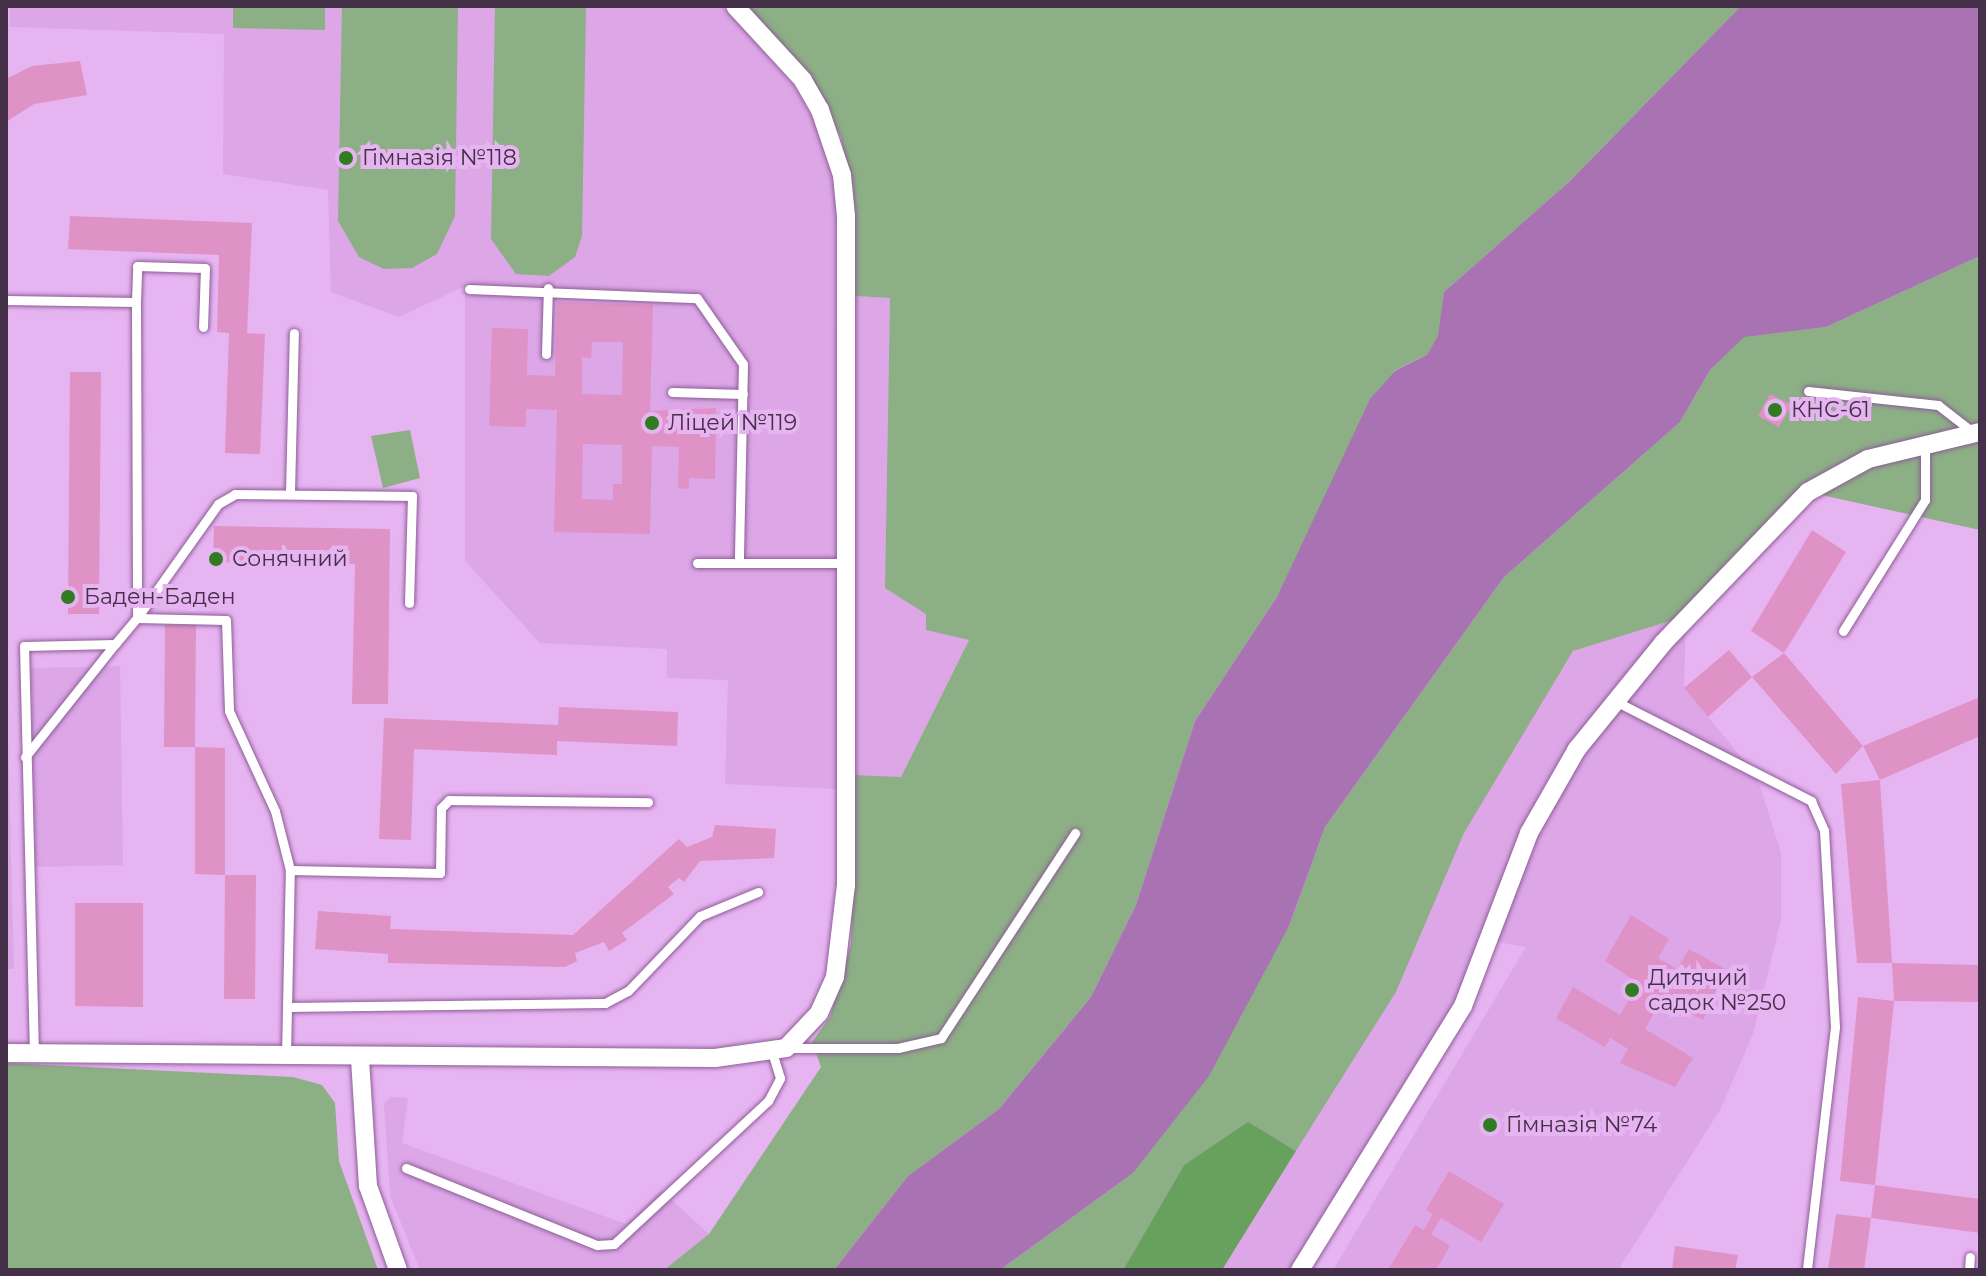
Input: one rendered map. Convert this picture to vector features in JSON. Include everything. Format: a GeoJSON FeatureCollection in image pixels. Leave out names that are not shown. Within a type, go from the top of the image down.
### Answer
{"type":"FeatureCollection","features":[{"type":"Feature","properties":{"kind":"street"},"geometry":{"type":"LineString","coordinates":[[6,1053],[360,1059],[715,1058],[779,1050],[819,1013],[841,941],[846,563],[842,175],[803,80],[735,6]]}},
{"type":"Feature","properties":{"kind":"street"},"geometry":{"type":"LineString","coordinates":[[1300,1270],[1463,1006],[1529,833],[1577,749],[1619,703],[1663,643],[1808,492],[1868,459],[1924,442],[1977,432]]}},
{"type":"Feature","properties":{"kind":"street"},"geometry":{"type":"LineString","coordinates":[[360,1059],[368,1186],[398,1270]]}},
{"type":"Feature","properties":{"kind":"lane"},"geometry":{"type":"LineString","coordinates":[[137,618],[137,266],[205,268],[203,327]]}},
{"type":"Feature","properties":{"kind":"lane"},"geometry":{"type":"LineString","coordinates":[[469,289],[548,288],[690,294],[743,364],[739,563]]}},
{"type":"Feature","properties":{"kind":"lane"},"geometry":{"type":"LineString","coordinates":[[546,354],[548,288]]}},
{"type":"Feature","properties":{"kind":"lane"},"geometry":{"type":"LineString","coordinates":[[6,300],[136,302]]}},
{"type":"Feature","properties":{"kind":"lane"},"geometry":{"type":"LineString","coordinates":[[290,492],[294,333]]}},
{"type":"Feature","properties":{"kind":"lane"},"geometry":{"type":"LineString","coordinates":[[1808,391],[1938,405],[1977,432]]}},
{"type":"Feature","properties":{"kind":"lane"},"geometry":{"type":"LineString","coordinates":[[672,392],[743,394]]}},
{"type":"Feature","properties":{"kind":"lane"},"geometry":{"type":"LineString","coordinates":[[1843,631],[1925,500],[1924,442]]}},
{"type":"Feature","properties":{"kind":"lane"},"geometry":{"type":"LineString","coordinates":[[25,758],[60,705],[137,618],[226,497],[290,492],[412,496],[409,603]]}},
{"type":"Feature","properties":{"kind":"lane"},"geometry":{"type":"LineString","coordinates":[[697,563],[846,563]]}},
{"type":"Feature","properties":{"kind":"lane"},"geometry":{"type":"LineString","coordinates":[[137,618],[226,620],[229,711],[275,811],[290,870],[286,1058]]}},
{"type":"Feature","properties":{"kind":"lane"},"geometry":{"type":"LineString","coordinates":[[34,1054],[24,646],[115,644]]}},
{"type":"Feature","properties":{"kind":"lane"},"geometry":{"type":"LineString","coordinates":[[1619,703],[1811,801],[1824,830],[1835,1027],[1807,1270]]}},
{"type":"Feature","properties":{"kind":"lane"},"geometry":{"type":"LineString","coordinates":[[290,870],[440,873],[441,808],[449,800],[648,802]]}},
{"type":"Feature","properties":{"kind":"lane"},"geometry":{"type":"LineString","coordinates":[[406,1168],[597,1245],[614,1244],[768,1101],[780,1078],[779,1050],[898,1048],[941,1038],[1075,833]]}},
{"type":"Feature","properties":{"kind":"lane"},"geometry":{"type":"LineString","coordinates":[[287,1007],[605,1003],[628,991],[700,916],[758,892]]}},
{"type":"Feature","properties":{"kind":"lane"},"geometry":{"type":"LineString","coordinates":[[1969,1270],[1970,1257]]}},
{"type":"Feature","properties":{"kind":"shaded area","name":"Ліцей №119"},"geometry":{"type":"Polygon","coordinates":[[[10,6],[722,6],[794,86],[825,140],[835,176],[837,789],[725,784],[728,680],[667,678],[667,649],[540,643],[465,561],[465,286],[399,317],[331,292],[328,190],[223,174],[224,34],[10,27],[10,6]]]}},
{"type":"Feature","properties":{"kind":"shaded area"},"geometry":{"type":"Polygon","coordinates":[[[1741,6],[1980,6],[1980,256],[1826,327],[1744,337],[1710,370],[1680,422],[1504,577],[1325,827],[1289,926],[1209,1076],[1133,1173],[1000,1270],[834,1270],[908,1176],[999,1109],[1091,997],[1136,905],[1195,721],[1277,597],[1370,399],[1396,370],[1427,355],[1438,336],[1444,292],[1569,182],[1741,6]]]}},
{"type":"Feature","properties":{"kind":"shaded area"},"geometry":{"type":"Polygon","coordinates":[[[855,296],[890,298],[885,587],[927,614],[926,630],[969,640],[901,777],[855,775],[855,296]]]}},
{"type":"Feature","properties":{"kind":"shaded area"},"geometry":{"type":"Polygon","coordinates":[[[1686,616],[1684,688],[1757,776],[1781,853],[1781,920],[1753,1034],[1720,1110],[1618,1270],[1333,1270],[1526,947],[1491,941],[1300,1270],[1222,1270],[1396,992],[1464,833],[1573,651],[1686,616]]]}},
{"type":"Feature","properties":{"kind":"shaded area"},"geometry":{"type":"Polygon","coordinates":[[[6,655],[14,969],[6,969],[6,655]]]}},
{"type":"Feature","properties":{"kind":"shaded area"},"geometry":{"type":"Polygon","coordinates":[[[120,666],[123,865],[35,867],[31,668],[120,666]]]}},
{"type":"Feature","properties":{"kind":"shaded area"},"geometry":{"type":"Polygon","coordinates":[[[390,1097],[408,1098],[402,1143],[626,1224],[661,1190],[709,1234],[664,1270],[420,1270],[390,1196],[384,1104],[390,1097]]]}},
{"type":"Feature","properties":{"kind":"green space"},"geometry":{"type":"Polygon","coordinates":[[[233,6],[325,6],[325,30],[233,28],[233,6]]]}},
{"type":"Feature","properties":{"kind":"green space"},"geometry":{"type":"Polygon","coordinates":[[[342,6],[458,6],[455,216],[437,254],[412,268],[384,269],[359,257],[338,221],[342,6]]]}},
{"type":"Feature","properties":{"kind":"green space"},"geometry":{"type":"Polygon","coordinates":[[[495,6],[586,6],[582,236],[575,257],[549,276],[516,274],[491,239],[495,6]]]}},
{"type":"Feature","properties":{"kind":"green space"},"geometry":{"type":"Polygon","coordinates":[[[745,6],[1741,6],[1569,182],[1444,292],[1439,336],[1427,355],[1395,370],[1277,597],[1195,721],[1136,905],[1091,997],[999,1109],[908,1176],[834,1270],[664,1270],[709,1234],[821,1067],[812,1042],[830,1017],[851,944],[855,775],[901,777],[969,640],[926,630],[926,614],[885,588],[890,298],[855,296],[855,217],[841,137],[807,73],[745,6]]]}},
{"type":"Feature","properties":{"kind":"green space"},"geometry":{"type":"Polygon","coordinates":[[[1980,256],[1980,530],[1808,492],[1686,616],[1573,651],[1464,833],[1396,992],[1296,1151],[1248,1123],[1184,1165],[1123,1270],[1000,1270],[1133,1173],[1289,926],[1325,827],[1504,577],[1680,422],[1710,370],[1744,336],[1826,327],[1980,256]]]}},
{"type":"Feature","properties":{"kind":"green space"},"geometry":{"type":"Polygon","coordinates":[[[410,430],[420,478],[383,488],[371,436],[410,430]]]}},
{"type":"Feature","properties":{"kind":"green space"},"geometry":{"type":"Polygon","coordinates":[[[6,1063],[293,1077],[322,1085],[335,1103],[339,1161],[378,1270],[6,1270],[6,1063]]]}},
{"type":"Feature","properties":{"kind":"green space"},"geometry":{"type":"Polygon","coordinates":[[[1248,1122],[1296,1151],[1222,1270],[1123,1270],[1184,1165],[1248,1122]]]}},
{"type":"Feature","properties":{"kind":"building"},"geometry":{"type":"Polygon","coordinates":[[[80,61],[87,95],[34,104],[6,122],[6,79],[32,66],[80,61]]]}},
{"type":"Feature","properties":{"kind":"building"},"geometry":{"type":"Polygon","coordinates":[[[70,216],[252,223],[247,333],[265,334],[260,454],[225,453],[229,333],[217,332],[219,255],[68,249],[70,216]]]}},
{"type":"Feature","properties":{"kind":"building"},"geometry":{"type":"Polygon","coordinates":[[[557,302],[653,305],[650,411],[716,408],[715,479],[689,478],[689,489],[678,488],[679,447],[652,446],[650,534],[554,532],[557,410],[526,409],[526,427],[489,426],[492,328],[528,329],[527,375],[555,376],[557,302]],[[592,342],[591,358],[582,357],[582,394],[622,395],[623,342],[592,342]],[[583,444],[582,499],[613,500],[613,484],[622,484],[622,445],[583,444]]]}},
{"type":"Feature","properties":{"kind":"building"},"geometry":{"type":"Polygon","coordinates":[[[70,372],[101,372],[99,614],[68,614],[70,372]]]}},
{"type":"Feature","properties":{"kind":"building","name":"КНС-61"},"geometry":{"type":"Polygon","coordinates":[[[1770,394],[1792,405],[1779,427],[1758,416],[1770,394]]]}},
{"type":"Feature","properties":{"kind":"building"},"geometry":{"type":"Polygon","coordinates":[[[214,526],[390,529],[388,704],[352,704],[355,564],[213,562],[214,526]]]}},
{"type":"Feature","properties":{"kind":"building"},"geometry":{"type":"Polygon","coordinates":[[[1812,530],[1846,552],[1784,653],[1751,631],[1812,530]]]}},
{"type":"Feature","properties":{"kind":"building"},"geometry":{"type":"Polygon","coordinates":[[[165,625],[196,625],[195,747],[164,747],[165,625]]]}},
{"type":"Feature","properties":{"kind":"building"},"geometry":{"type":"Polygon","coordinates":[[[1729,650],[1752,677],[1708,717],[1684,688],[1729,650]]]}},
{"type":"Feature","properties":{"kind":"building"},"geometry":{"type":"Polygon","coordinates":[[[1784,653],[1863,746],[1836,774],[1752,677],[1784,653]]]}},
{"type":"Feature","properties":{"kind":"building"},"geometry":{"type":"Polygon","coordinates":[[[1980,697],[1980,736],[1880,780],[1863,746],[1980,697]]]}},
{"type":"Feature","properties":{"kind":"building"},"geometry":{"type":"Polygon","coordinates":[[[559,707],[678,712],[677,746],[557,741],[557,755],[414,749],[411,840],[379,839],[384,718],[558,725],[559,707]]]}},
{"type":"Feature","properties":{"kind":"building"},"geometry":{"type":"Polygon","coordinates":[[[195,747],[225,748],[225,875],[195,874],[195,747]]]}},
{"type":"Feature","properties":{"kind":"building"},"geometry":{"type":"Polygon","coordinates":[[[1880,780],[1892,963],[1857,963],[1841,784],[1880,780]]]}},
{"type":"Feature","properties":{"kind":"building"},"geometry":{"type":"Polygon","coordinates":[[[715,825],[776,829],[774,858],[700,861],[684,882],[679,878],[668,887],[674,894],[622,933],[627,940],[609,951],[604,942],[575,953],[577,961],[565,967],[388,963],[388,954],[315,949],[318,911],[391,916],[390,929],[573,935],[679,839],[687,847],[712,837],[715,825]]]}},
{"type":"Feature","properties":{"kind":"building"},"geometry":{"type":"Polygon","coordinates":[[[225,875],[256,875],[255,999],[224,999],[225,875]]]}},
{"type":"Feature","properties":{"kind":"building"},"geometry":{"type":"Polygon","coordinates":[[[75,903],[143,903],[143,1007],[75,1006],[75,903]]]}},
{"type":"Feature","properties":{"kind":"building"},"geometry":{"type":"Polygon","coordinates":[[[1631,915],[1669,939],[1658,958],[1677,969],[1689,949],[1725,969],[1703,1020],[1662,998],[1645,1029],[1693,1058],[1675,1087],[1620,1063],[1628,1049],[1610,1038],[1605,1047],[1556,1018],[1573,987],[1620,1015],[1638,983],[1605,961],[1631,915]]]}},
{"type":"Feature","properties":{"kind":"building"},"geometry":{"type":"Polygon","coordinates":[[[1892,963],[1980,965],[1980,1002],[1894,1001],[1892,963]]]}},
{"type":"Feature","properties":{"kind":"building"},"geometry":{"type":"Polygon","coordinates":[[[1858,997],[1894,1001],[1875,1185],[1840,1181],[1858,997]]]}},
{"type":"Feature","properties":{"kind":"building"},"geometry":{"type":"Polygon","coordinates":[[[1449,1171],[1504,1204],[1481,1242],[1441,1218],[1431,1234],[1450,1246],[1436,1270],[1388,1270],[1415,1225],[1424,1230],[1433,1214],[1426,1210],[1449,1171]]]}},
{"type":"Feature","properties":{"kind":"building"},"geometry":{"type":"Polygon","coordinates":[[[1875,1185],[1980,1199],[1980,1233],[1871,1218],[1875,1185]]]}},
{"type":"Feature","properties":{"kind":"building"},"geometry":{"type":"Polygon","coordinates":[[[1836,1214],[1871,1218],[1864,1270],[1828,1270],[1836,1214]]]}},
{"type":"Feature","properties":{"kind":"building"},"geometry":{"type":"Polygon","coordinates":[[[1675,1246],[1738,1255],[1735,1270],[1672,1270],[1675,1246]]]}},
{"type":"Feature","properties":{"kind":"place","name":"Гімназія №118"},"geometry":{"type":"Point","coordinates":[346,158]}},
{"type":"Feature","properties":{"kind":"place","name":"КНС-61"},"geometry":{"type":"Point","coordinates":[1775,410]}},
{"type":"Feature","properties":{"kind":"place","name":"Ліцей №119"},"geometry":{"type":"Point","coordinates":[652,423]}},
{"type":"Feature","properties":{"kind":"place","name":"Сонячний"},"geometry":{"type":"Point","coordinates":[216,559]}},
{"type":"Feature","properties":{"kind":"place","name":"Баден-Баден"},"geometry":{"type":"Point","coordinates":[68,597]}},
{"type":"Feature","properties":{"kind":"place","name":"Дитячий садок №250"},"geometry":{"type":"Point","coordinates":[1632,990]}},
{"type":"Feature","properties":{"kind":"place","name":"Гімназія №74"},"geometry":{"type":"Point","coordinates":[1490,1125]}}]}
